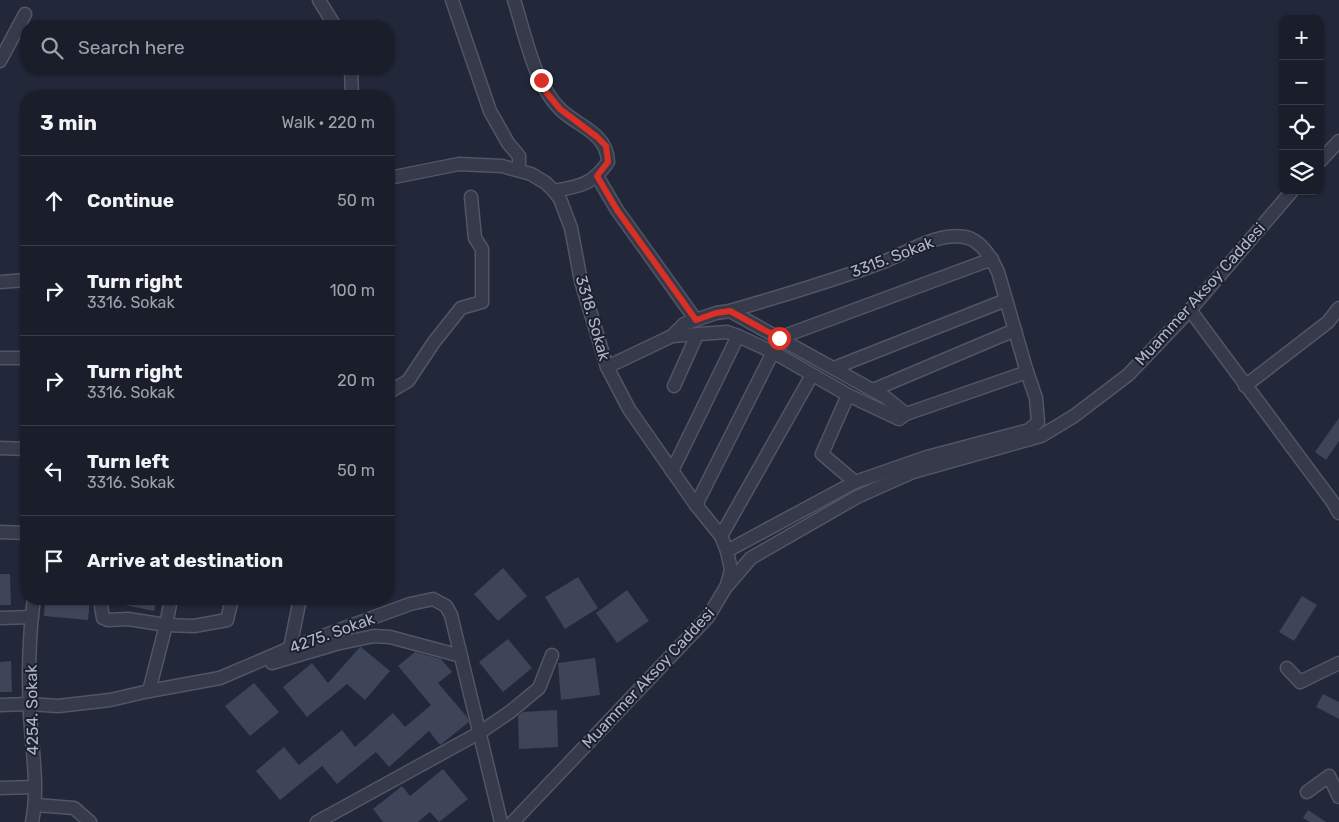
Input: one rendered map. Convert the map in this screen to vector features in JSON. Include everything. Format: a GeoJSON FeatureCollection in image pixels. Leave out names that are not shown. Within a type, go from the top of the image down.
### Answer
{"type":"FeatureCollection","features":[{"type":"Feature","properties":{"kind":"street"},"geometry":{"type":"LineString","coordinates":[[319,0],[331,20]]}},
{"type":"Feature","properties":{"kind":"street"},"geometry":{"type":"LineString","coordinates":[[452,0],[490,111],[508,143],[519,156],[519,170]]}},
{"type":"Feature","properties":{"kind":"street"},"geometry":{"type":"LineString","coordinates":[[514,0],[537,71],[546,92],[560,109],[606,146],[608,162],[597,176],[584,184],[554,191]]}},
{"type":"Feature","properties":{"kind":"street"},"geometry":{"type":"LineString","coordinates":[[21,20],[25,14]]}},
{"type":"Feature","properties":{"kind":"street"},"geometry":{"type":"LineString","coordinates":[[2,53],[20,22]]}},
{"type":"Feature","properties":{"kind":"street"},"geometry":{"type":"LineString","coordinates":[[351,75],[352,90]]}},
{"type":"Feature","properties":{"kind":"street"},"geometry":{"type":"LineString","coordinates":[[1324,157],[1339,141]]}},
{"type":"Feature","properties":{"kind":"street","name":"3318. Sokak"},"geometry":{"type":"LineString","coordinates":[[395,177],[458,164],[502,166],[531,174],[554,191],[560,199],[571,228],[582,281],[607,367],[629,409],[696,505],[721,536],[727,551],[730,570],[726,587]]}},
{"type":"Feature","properties":{"kind":"street"},"geometry":{"type":"LineString","coordinates":[[597,176],[617,210],[696,320]]}},
{"type":"Feature","properties":{"kind":"street","name":"Muammer Aksoy Caddesi"},"geometry":{"type":"LineString","coordinates":[[513,822],[708,617],[726,587],[751,558],[857,497],[913,472],[1040,436],[1074,416],[1128,375],[1190,310],[1289,195]]}},
{"type":"Feature","properties":{"kind":"street"},"geometry":{"type":"LineString","coordinates":[[395,389],[408,381],[434,342],[461,308],[482,302],[482,249],[475,238],[472,197]]}},
{"type":"Feature","properties":{"kind":"street","name":"3315. Sokak"},"geometry":{"type":"LineString","coordinates":[[672,336],[684,324],[883,262],[944,236],[967,237],[982,247],[992,259],[998,272],[1036,398],[1038,422],[1028,430],[927,457],[854,482]]}},
{"type":"Feature","properties":{"kind":"street"},"geometry":{"type":"LineString","coordinates":[[779,338],[992,259]]}},
{"type":"Feature","properties":{"kind":"street"},"geometry":{"type":"LineString","coordinates":[[0,282],[20,280]]}},
{"type":"Feature","properties":{"kind":"street"},"geometry":{"type":"LineString","coordinates":[[834,368],[1006,300]]}},
{"type":"Feature","properties":{"kind":"street"},"geometry":{"type":"LineString","coordinates":[[1245,386],[1328,322],[1339,308]]}},
{"type":"Feature","properties":{"kind":"street"},"geometry":{"type":"LineString","coordinates":[[1190,310],[1245,386],[1336,497],[1339,514]]}},
{"type":"Feature","properties":{"kind":"street"},"geometry":{"type":"LineString","coordinates":[[730,311],[886,397],[906,414]]}},
{"type":"Feature","properties":{"kind":"street"},"geometry":{"type":"LineString","coordinates":[[873,390],[1015,330]]}},
{"type":"Feature","properties":{"kind":"street"},"geometry":{"type":"LineString","coordinates":[[607,367],[672,336],[727,332],[773,352],[848,395],[899,419],[906,414],[1027,372]]}},
{"type":"Feature","properties":{"kind":"street"},"geometry":{"type":"LineString","coordinates":[[674,386],[697,335]]}},
{"type":"Feature","properties":{"kind":"street"},"geometry":{"type":"LineString","coordinates":[[672,471],[738,336]]}},
{"type":"Feature","properties":{"kind":"street"},"geometry":{"type":"LineString","coordinates":[[696,505],[773,352]]}},
{"type":"Feature","properties":{"kind":"street"},"geometry":{"type":"LineString","coordinates":[[0,358],[20,358]]}},
{"type":"Feature","properties":{"kind":"street"},"geometry":{"type":"LineString","coordinates":[[721,536],[812,375]]}},
{"type":"Feature","properties":{"kind":"street"},"geometry":{"type":"LineString","coordinates":[[727,551],[854,482],[822,454],[848,395]]}},
{"type":"Feature","properties":{"kind":"street"},"geometry":{"type":"LineString","coordinates":[[0,448],[20,449]]}},
{"type":"Feature","properties":{"kind":"street"},"geometry":{"type":"LineString","coordinates":[[0,532],[20,533]]}},
{"type":"Feature","properties":{"kind":"street","name":"4275. Sokak"},"geometry":{"type":"LineString","coordinates":[[0,705],[58,706],[110,700],[220,678],[290,648],[410,604],[433,599],[446,606],[451,615],[501,822]]}},
{"type":"Feature","properties":{"kind":"street","name":"4254. Sokak"},"geometry":{"type":"LineString","coordinates":[[32,822],[36,805],[29,704],[33,605]]}},
{"type":"Feature","properties":{"kind":"street"},"geometry":{"type":"LineString","coordinates":[[101,605],[103,618],[108,620],[128,619],[166,625],[194,626],[227,620],[231,605]]}},
{"type":"Feature","properties":{"kind":"street"},"geometry":{"type":"LineString","coordinates":[[149,691],[170,605]]}},
{"type":"Feature","properties":{"kind":"street"},"geometry":{"type":"LineString","coordinates":[[290,648],[299,605]]}},
{"type":"Feature","properties":{"kind":"street"},"geometry":{"type":"LineString","coordinates":[[0,618],[32,617]]}},
{"type":"Feature","properties":{"kind":"street"},"geometry":{"type":"LineString","coordinates":[[220,678],[336,644],[374,636],[390,637],[461,656]]}},
{"type":"Feature","properties":{"kind":"street"},"geometry":{"type":"LineString","coordinates":[[317,822],[480,733],[539,688],[552,655]]}},
{"type":"Feature","properties":{"kind":"street"},"geometry":{"type":"LineString","coordinates":[[1288,668],[1300,682],[1339,663]]}},
{"type":"Feature","properties":{"kind":"street"},"geometry":{"type":"LineString","coordinates":[[1307,792],[1328,776],[1339,797]]}},
{"type":"Feature","properties":{"kind":"street"},"geometry":{"type":"LineString","coordinates":[[0,788],[34,787]]}},
{"type":"Feature","properties":{"kind":"street"},"geometry":{"type":"LineString","coordinates":[[36,805],[74,808],[90,822]]}},
{"type":"Feature","properties":{"kind":"building"},"geometry":{"type":"Polygon","coordinates":[[[1339,418],[1339,441],[1326,460],[1315,452],[1339,418]]]}},
{"type":"Feature","properties":{"kind":"building"},"geometry":{"type":"Polygon","coordinates":[[[503,568],[527,596],[498,621],[474,594],[503,568]]]}},
{"type":"Feature","properties":{"kind":"building"},"geometry":{"type":"Polygon","coordinates":[[[0,574],[10,574],[11,605],[0,605],[0,574]]]}},
{"type":"Feature","properties":{"kind":"building"},"geometry":{"type":"Polygon","coordinates":[[[578,577],[598,608],[565,629],[545,597],[578,577]]]}},
{"type":"Feature","properties":{"kind":"building"},"geometry":{"type":"Polygon","coordinates":[[[627,590],[649,621],[617,643],[596,613],[627,590]]]}},
{"type":"Feature","properties":{"kind":"building"},"geometry":{"type":"Polygon","coordinates":[[[1302,596],[1317,605],[1294,641],[1279,632],[1302,596]]]}},
{"type":"Feature","properties":{"kind":"building"},"geometry":{"type":"Polygon","coordinates":[[[45,605],[89,605],[88,620],[44,616],[45,605]]]}},
{"type":"Feature","properties":{"kind":"building"},"geometry":{"type":"Polygon","coordinates":[[[125,605],[156,605],[154,611],[125,605]]]}},
{"type":"Feature","properties":{"kind":"building"},"geometry":{"type":"Polygon","coordinates":[[[508,639],[532,668],[503,692],[479,662],[508,639]]]}},
{"type":"Feature","properties":{"kind":"building"},"geometry":{"type":"Polygon","coordinates":[[[360,647],[390,671],[365,700],[347,684],[307,717],[283,687],[312,663],[328,683],[360,647]]]}},
{"type":"Feature","properties":{"kind":"building"},"geometry":{"type":"Polygon","coordinates":[[[415,652],[441,659],[452,672],[438,683],[467,717],[469,722],[440,745],[429,731],[389,767],[376,752],[337,784],[322,766],[280,800],[256,771],[284,747],[299,765],[342,730],[355,747],[393,713],[405,727],[431,705],[398,666],[415,652]]]}},
{"type":"Feature","properties":{"kind":"building"},"geometry":{"type":"Polygon","coordinates":[[[595,658],[600,695],[561,700],[558,663],[595,658]]]}},
{"type":"Feature","properties":{"kind":"building"},"geometry":{"type":"Polygon","coordinates":[[[11,661],[12,692],[0,692],[0,662],[11,661]]]}},
{"type":"Feature","properties":{"kind":"building"},"geometry":{"type":"Polygon","coordinates":[[[254,683],[279,712],[250,736],[225,706],[254,683]]]}},
{"type":"Feature","properties":{"kind":"building"},"geometry":{"type":"Polygon","coordinates":[[[1323,694],[1339,702],[1339,719],[1316,707],[1323,694]]]}},
{"type":"Feature","properties":{"kind":"building"},"geometry":{"type":"Polygon","coordinates":[[[557,710],[558,747],[519,749],[518,716],[523,712],[557,710]]]}},
{"type":"Feature","properties":{"kind":"building"},"geometry":{"type":"Polygon","coordinates":[[[443,769],[468,799],[439,822],[430,812],[418,822],[383,822],[373,809],[402,786],[410,796],[443,769]]]}},
{"type":"Feature","properties":{"kind":"building"},"geometry":{"type":"Polygon","coordinates":[[[1308,810],[1326,822],[1310,822],[1303,818],[1308,810]]]}},
{"type":"Feature","properties":{"kind":"route"},"geometry":{"type":"LineString","coordinates":[[541,80],[546,92],[560,109],[606,146],[608,162],[597,176],[617,210],[696,320],[716,313],[730,311],[779,338]]}}]}
